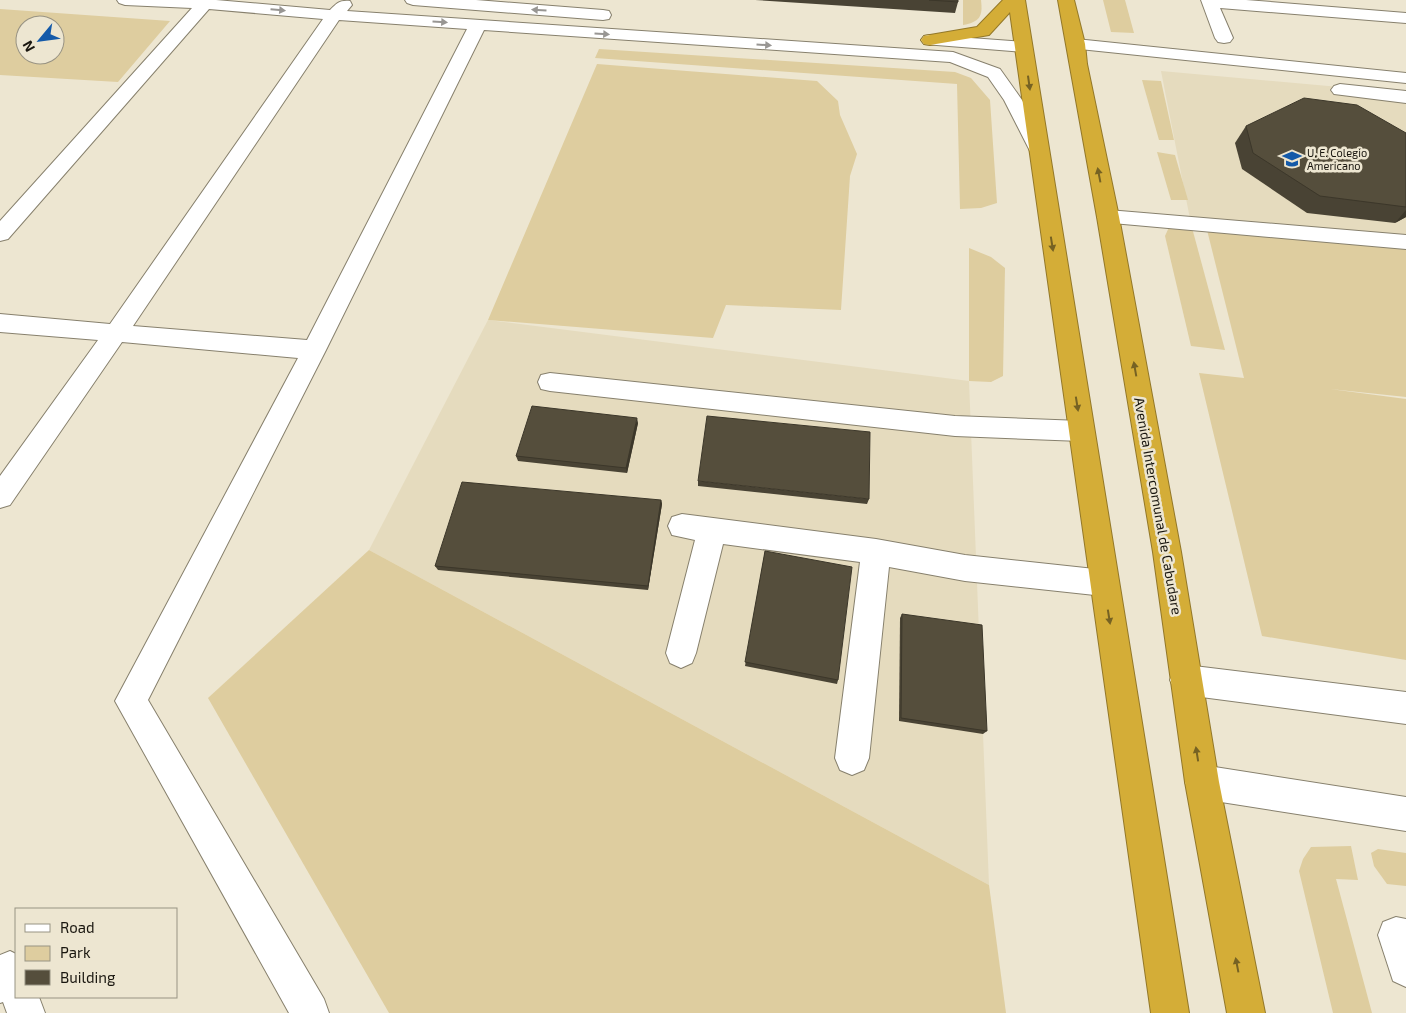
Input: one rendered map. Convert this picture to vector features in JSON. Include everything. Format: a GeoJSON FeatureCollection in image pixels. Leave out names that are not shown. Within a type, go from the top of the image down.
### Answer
{"type":"FeatureCollection","features":[{"type":"Feature","properties":{"kind":"highway"},"geometry":{"type":"LineString","coordinates":[[930,40],[972,34],[983,30],[1012,0]]}},
{"type":"Feature","properties":{"kind":"highway"},"geometry":{"type":"LineString","coordinates":[[1017,0],[1170,1013]]}},
{"type":"Feature","properties":{"kind":"highway","name":"Avenida Intercomunal de Cabudare"},"geometry":{"type":"LineString","coordinates":[[1066,0],[1083,58],[1108,217],[1167,552],[1202,782],[1246,1013]]}},
{"type":"Feature","properties":{"kind":"street"},"geometry":{"type":"LineString","coordinates":[[125,0],[342,8],[478,25],[953,57],[994,73],[1013,100],[1038,149]]}},
{"type":"Feature","properties":{"kind":"street"},"geometry":{"type":"LineString","coordinates":[[413,0],[622,16]]}},
{"type":"Feature","properties":{"kind":"street"},"geometry":{"type":"LineString","coordinates":[[1224,38],[1210,1],[1406,18]]}},
{"type":"Feature","properties":{"kind":"street"},"geometry":{"type":"LineString","coordinates":[[0,234],[206,2]]}},
{"type":"Feature","properties":{"kind":"street"},"geometry":{"type":"LineString","coordinates":[[0,497],[342,8]]}},
{"type":"Feature","properties":{"kind":"street"},"geometry":{"type":"LineString","coordinates":[[310,1013],[131,701],[314,350],[478,25]]}},
{"type":"Feature","properties":{"kind":"street"},"geometry":{"type":"LineString","coordinates":[[860,34],[1023,47]]}},
{"type":"Feature","properties":{"kind":"street"},"geometry":{"type":"LineString","coordinates":[[1083,58],[1406,78]]}},
{"type":"Feature","properties":{"kind":"street"},"geometry":{"type":"LineString","coordinates":[[1318,88],[1406,97]]}},
{"type":"Feature","properties":{"kind":"street"},"geometry":{"type":"LineString","coordinates":[[1108,217],[1406,242]]}},
{"type":"Feature","properties":{"kind":"street"},"geometry":{"type":"LineString","coordinates":[[0,323],[314,350]]}},
{"type":"Feature","properties":{"kind":"street"},"geometry":{"type":"LineString","coordinates":[[550,382],[955,426],[1081,431]]}},
{"type":"Feature","properties":{"kind":"street"},"geometry":{"type":"LineString","coordinates":[[682,526],[876,552],[965,568],[1104,584]]}},
{"type":"Feature","properties":{"kind":"street"},"geometry":{"type":"LineString","coordinates":[[682,654],[712,529]]}},
{"type":"Feature","properties":{"kind":"street"},"geometry":{"type":"LineString","coordinates":[[852,758],[876,552]]}},
{"type":"Feature","properties":{"kind":"street"},"geometry":{"type":"LineString","coordinates":[[1186,680],[1406,708]]}},
{"type":"Feature","properties":{"kind":"street"},"geometry":{"type":"LineString","coordinates":[[1202,782],[1406,814]]}},
{"type":"Feature","properties":{"kind":"street"},"geometry":{"type":"LineString","coordinates":[[1406,937],[1396,935],[1406,968]]}},
{"type":"Feature","properties":{"kind":"street"},"geometry":{"type":"LineString","coordinates":[[0,984],[10,970],[15,984]]}},
{"type":"Feature","properties":{"kind":"street"},"geometry":{"type":"LineString","coordinates":[[20,998],[26,1013]]}},
{"type":"Feature","properties":{"kind":"shaded area","name":"U. E. Colegio Americano"},"geometry":{"type":"Polygon","coordinates":[[[1161,71],[1406,93],[1406,243],[1191,224],[1161,71]]]}},
{"type":"Feature","properties":{"kind":"shaded area"},"geometry":{"type":"Polygon","coordinates":[[[488,320],[969,381],[989,885],[369,550],[488,320]]]}},
{"type":"Feature","properties":{"kind":"green space"},"geometry":{"type":"Polygon","coordinates":[[[963,0],[981,0],[981,14],[977,20],[963,25],[963,0]]]}},
{"type":"Feature","properties":{"kind":"green space"},"geometry":{"type":"Polygon","coordinates":[[[1103,0],[1125,0],[1134,33],[1111,32],[1103,0]]]}},
{"type":"Feature","properties":{"kind":"green space"},"geometry":{"type":"Polygon","coordinates":[[[0,9],[170,21],[118,82],[0,75],[0,9]]]}},
{"type":"Feature","properties":{"kind":"green space"},"geometry":{"type":"Polygon","coordinates":[[[599,49],[955,72],[971,78],[990,100],[997,203],[981,208],[960,209],[957,84],[595,58],[599,49]]]}},
{"type":"Feature","properties":{"kind":"green space"},"geometry":{"type":"Polygon","coordinates":[[[597,64],[817,81],[838,101],[840,115],[857,154],[850,176],[841,310],[726,305],[713,338],[488,320],[597,64]]]}},
{"type":"Feature","properties":{"kind":"green space"},"geometry":{"type":"Polygon","coordinates":[[[1142,80],[1161,81],[1174,140],[1159,140],[1142,80]]]}},
{"type":"Feature","properties":{"kind":"green space"},"geometry":{"type":"Polygon","coordinates":[[[1157,152],[1175,155],[1188,200],[1171,200],[1157,152]]]}},
{"type":"Feature","properties":{"kind":"green space"},"geometry":{"type":"Polygon","coordinates":[[[1191,224],[1225,350],[1191,346],[1165,236],[1170,225],[1191,224]]]}},
{"type":"Feature","properties":{"kind":"green space"},"geometry":{"type":"Polygon","coordinates":[[[1206,226],[1406,244],[1406,397],[1330,389],[1406,399],[1406,660],[1262,636],[1199,373],[1244,378],[1206,226]]]}},
{"type":"Feature","properties":{"kind":"green space"},"geometry":{"type":"Polygon","coordinates":[[[969,248],[991,257],[1005,268],[1003,376],[991,382],[969,381],[969,248]]]}},
{"type":"Feature","properties":{"kind":"green space"},"geometry":{"type":"Polygon","coordinates":[[[369,550],[989,885],[1006,1013],[389,1013],[208,698],[369,550]]]}},
{"type":"Feature","properties":{"kind":"green space"},"geometry":{"type":"Polygon","coordinates":[[[1351,846],[1358,880],[1336,879],[1372,1013],[1333,1013],[1299,871],[1303,859],[1311,847],[1351,846]]]}},
{"type":"Feature","properties":{"kind":"green space"},"geometry":{"type":"Polygon","coordinates":[[[1378,849],[1406,853],[1406,886],[1387,884],[1374,866],[1371,853],[1378,849]]]}},
{"type":"Feature","properties":{"kind":"building"},"geometry":{"type":"Polygon","coordinates":[[[929,0],[958,0],[958,2],[929,0]]]}},
{"type":"Feature","properties":{"kind":"building"},"geometry":{"type":"Polygon","coordinates":[[[1304,98],[1357,105],[1406,133],[1406,207],[1320,196],[1253,153],[1246,126],[1304,98]]]}},
{"type":"Feature","properties":{"kind":"building"},"geometry":{"type":"Polygon","coordinates":[[[532,406],[637,418],[626,468],[516,456],[532,406]]]}},
{"type":"Feature","properties":{"kind":"building"},"geometry":{"type":"Polygon","coordinates":[[[707,416],[870,432],[869,499],[698,481],[707,416]]]}},
{"type":"Feature","properties":{"kind":"building"},"geometry":{"type":"Polygon","coordinates":[[[462,482],[661,500],[648,586],[435,566],[462,482]]]}},
{"type":"Feature","properties":{"kind":"building"},"geometry":{"type":"Polygon","coordinates":[[[765,551],[852,567],[838,680],[745,662],[765,551]]]}},
{"type":"Feature","properties":{"kind":"building"},"geometry":{"type":"Polygon","coordinates":[[[902,614],[982,625],[987,731],[901,718],[902,614]]]}},
{"type":"Feature","properties":{"kind":"place","name":"U. E. Colegio Americano"},"geometry":{"type":"Point","coordinates":[1292,159]}}]}
